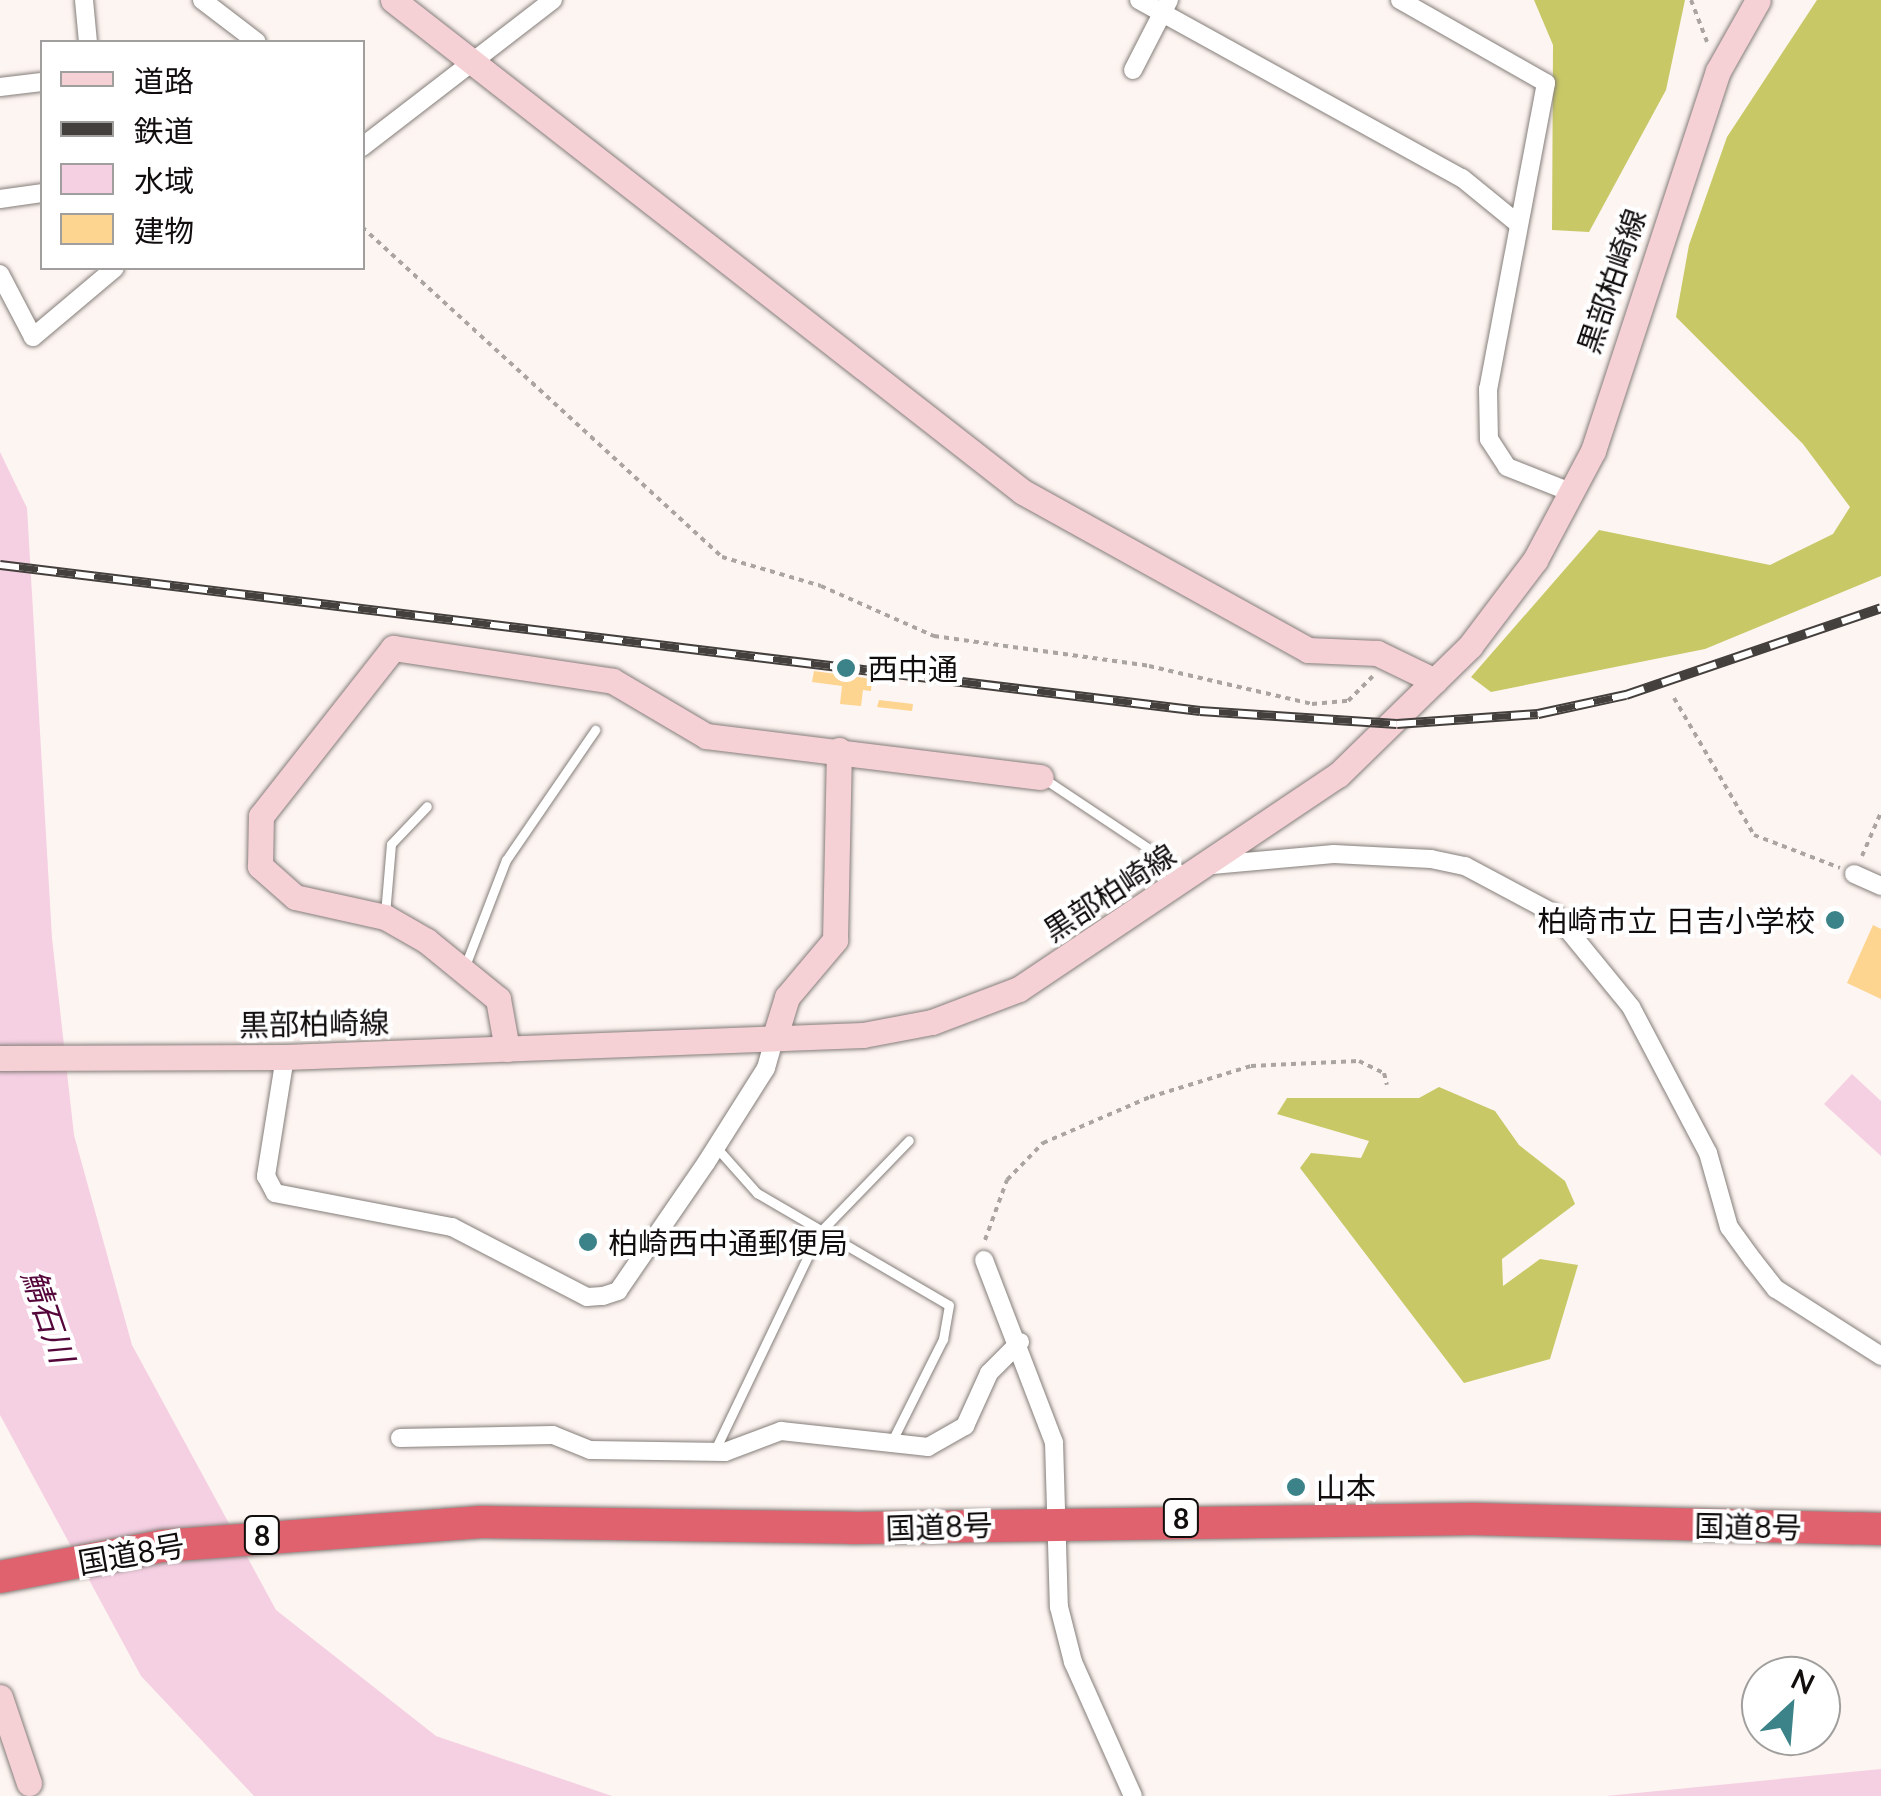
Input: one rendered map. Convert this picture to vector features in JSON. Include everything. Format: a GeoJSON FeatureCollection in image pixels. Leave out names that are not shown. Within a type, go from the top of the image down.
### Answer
{"type":"FeatureCollection","features":[{"type":"Feature","properties":{"kind":"highway","name":"国道8号"},"geometry":{"type":"LineString","coordinates":[[0,1578],[44,1568],[325,1528],[481,1522],[852,1528],[1054,1520],[1881,1529]]}},
{"type":"Feature","properties":{"kind":"street"},"geometry":{"type":"LineString","coordinates":[[84,0],[88,40]]}},
{"type":"Feature","properties":{"kind":"street"},"geometry":{"type":"LineString","coordinates":[[202,0],[254,40]]}},
{"type":"Feature","properties":{"kind":"street"},"geometry":{"type":"LineString","coordinates":[[394,0],[1023,492],[1308,650],[1378,654],[1435,681]]}},
{"type":"Feature","properties":{"kind":"street"},"geometry":{"type":"LineString","coordinates":[[368,135],[553,0]]}},
{"type":"Feature","properties":{"kind":"street"},"geometry":{"type":"LineString","coordinates":[[1139,0],[1166,5],[1462,178],[1516,222]]}},
{"type":"Feature","properties":{"kind":"street"},"geometry":{"type":"LineString","coordinates":[[1400,0],[1546,83],[1516,222],[1488,439],[1507,467],[1573,493]]}},
{"type":"Feature","properties":{"kind":"street","name":"黒部柏崎線"},"geometry":{"type":"LineString","coordinates":[[0,1058],[285,1057],[863,1035],[952,1016],[1019,988],[1202,871],[1338,774],[1435,681],[1535,560],[1573,493],[1718,71],[1758,0]]}},
{"type":"Feature","properties":{"kind":"street"},"geometry":{"type":"LineString","coordinates":[[1132,70],[1166,5]]}},
{"type":"Feature","properties":{"kind":"street"},"geometry":{"type":"LineString","coordinates":[[0,87],[40,82]]}},
{"type":"Feature","properties":{"kind":"street"},"geometry":{"type":"LineString","coordinates":[[0,198],[40,193]]}},
{"type":"Feature","properties":{"kind":"street"},"geometry":{"type":"LineString","coordinates":[[0,274],[33,338],[114,270]]}},
{"type":"Feature","properties":{"kind":"street"},"geometry":{"type":"LineString","coordinates":[[507,1049],[498,999],[464,968],[385,916],[295,897],[260,866],[256,838],[272,802],[393,648],[613,681],[706,736],[1041,777]]}},
{"type":"Feature","properties":{"kind":"street"},"geometry":{"type":"LineString","coordinates":[[285,1057],[266,1176],[275,1193],[452,1227],[587,1296],[618,1291],[766,1068],[788,997],[835,940],[839,750]]}},
{"type":"Feature","properties":{"kind":"street"},"geometry":{"type":"LineString","coordinates":[[1202,871],[1334,854],[1431,859],[1466,866],[1555,914],[1630,1007],[1708,1153],[1728,1227],[1752,1260],[1776,1289],[1881,1356]]}},
{"type":"Feature","properties":{"kind":"street"},"geometry":{"type":"LineString","coordinates":[[1854,874],[1881,886]]}},
{"type":"Feature","properties":{"kind":"street"},"geometry":{"type":"LineString","coordinates":[[984,1260],[1020,1342],[1054,1442],[1054,1520],[1074,1662],[1133,1796]]}},
{"type":"Feature","properties":{"kind":"street"},"geometry":{"type":"LineString","coordinates":[[400,1438],[553,1434],[590,1450],[714,1452],[781,1431],[891,1443],[950,1443],[989,1372],[1020,1342]]}},
{"type":"Feature","properties":{"kind":"street"},"geometry":{"type":"LineString","coordinates":[[0,1697],[32,1789]]}},
{"type":"Feature","properties":{"kind":"lane"},"geometry":{"type":"LineString","coordinates":[[464,968],[506,860],[595,730]]}},
{"type":"Feature","properties":{"kind":"lane"},"geometry":{"type":"LineString","coordinates":[[1041,777],[1202,871]]}},
{"type":"Feature","properties":{"kind":"lane"},"geometry":{"type":"LineString","coordinates":[[385,916],[391,844],[427,806]]}},
{"type":"Feature","properties":{"kind":"lane"},"geometry":{"type":"LineString","coordinates":[[714,1452],[819,1234],[909,1140]]}},
{"type":"Feature","properties":{"kind":"lane"},"geometry":{"type":"LineString","coordinates":[[716,1147],[757,1193],[819,1234],[949,1305],[943,1339],[891,1443]]}},
{"type":"Feature","properties":{"kind":"path"},"geometry":{"type":"LineString","coordinates":[[1691,0],[1718,71]]}},
{"type":"Feature","properties":{"kind":"path"},"geometry":{"type":"LineString","coordinates":[[365,230],[722,558],[821,586],[934,636],[1149,666],[1312,704],[1348,702],[1379,668],[1378,654]]}},
{"type":"Feature","properties":{"kind":"path"},"geometry":{"type":"LineString","coordinates":[[1674,698],[1754,836],[1854,874],[1881,812]]}},
{"type":"Feature","properties":{"kind":"path"},"geometry":{"type":"LineString","coordinates":[[984,1260],[986,1227],[1007,1180],[1043,1143],[1251,1066],[1359,1061],[1384,1072],[1387,1086]]}},
{"type":"Feature","properties":{"kind":"shaded area"},"geometry":{"type":"Polygon","coordinates":[[[1534,0],[1685,0],[1666,90],[1589,232],[1552,230],[1553,45],[1534,0]]]}},
{"type":"Feature","properties":{"kind":"shaded area"},"geometry":{"type":"Polygon","coordinates":[[[1817,0],[1881,0],[1881,576],[1705,649],[1491,692],[1471,677],[1599,530],[1770,565],[1833,534],[1850,507],[1803,444],[1676,317],[1689,245],[1727,137],[1817,0]]]}},
{"type":"Feature","properties":{"kind":"shaded area"},"geometry":{"type":"Polygon","coordinates":[[[1439,1087],[1495,1111],[1519,1145],[1565,1181],[1575,1204],[1502,1259],[1503,1286],[1540,1259],[1578,1265],[1550,1359],[1464,1383],[1300,1168],[1311,1153],[1361,1158],[1369,1141],[1277,1114],[1287,1098],[1419,1098],[1439,1087]]]}},
{"type":"Feature","properties":{"kind":"water","name":"鯖石川"},"geometry":{"type":"Polygon","coordinates":[[[0,452],[27,508],[52,938],[74,1135],[132,1345],[276,1610],[436,1736],[612,1796],[254,1796],[141,1676],[0,1415],[0,452]]]}},
{"type":"Feature","properties":{"kind":"water"},"geometry":{"type":"Polygon","coordinates":[[[1852,1074],[1881,1101],[1881,1156],[1824,1104],[1852,1074]]]}},
{"type":"Feature","properties":{"kind":"water"},"geometry":{"type":"Polygon","coordinates":[[[1881,1769],[1881,1796],[1606,1796],[1881,1769]]]}},
{"type":"Feature","properties":{"kind":"building"},"geometry":{"type":"Polygon","coordinates":[[[814,671],[872,679],[871,691],[863,690],[861,706],[840,704],[842,686],[812,682],[814,671]]]}},
{"type":"Feature","properties":{"kind":"building"},"geometry":{"type":"Polygon","coordinates":[[[879,700],[913,704],[912,711],[877,707],[879,700]]]}},
{"type":"Feature","properties":{"kind":"building"},"geometry":{"type":"Polygon","coordinates":[[[1873,925],[1881,929],[1881,999],[1847,983],[1873,925]]]}},
{"type":"Feature","properties":{"kind":"railway"},"geometry":{"type":"LineString","coordinates":[[0,565],[1200,711],[1397,724],[1538,714],[1626,695],[1881,608]]}},
{"type":"Feature","properties":{"kind":"place","name":"西中通"},"geometry":{"type":"Point","coordinates":[846,668]}},
{"type":"Feature","properties":{"kind":"place","name":"柏崎市立 日吉小学校"},"geometry":{"type":"Point","coordinates":[1835,920]}},
{"type":"Feature","properties":{"kind":"place","name":"柏崎西中通郵便局"},"geometry":{"type":"Point","coordinates":[588,1242]}},
{"type":"Feature","properties":{"kind":"place","name":"山本"},"geometry":{"type":"Point","coordinates":[1296,1487]}}]}
